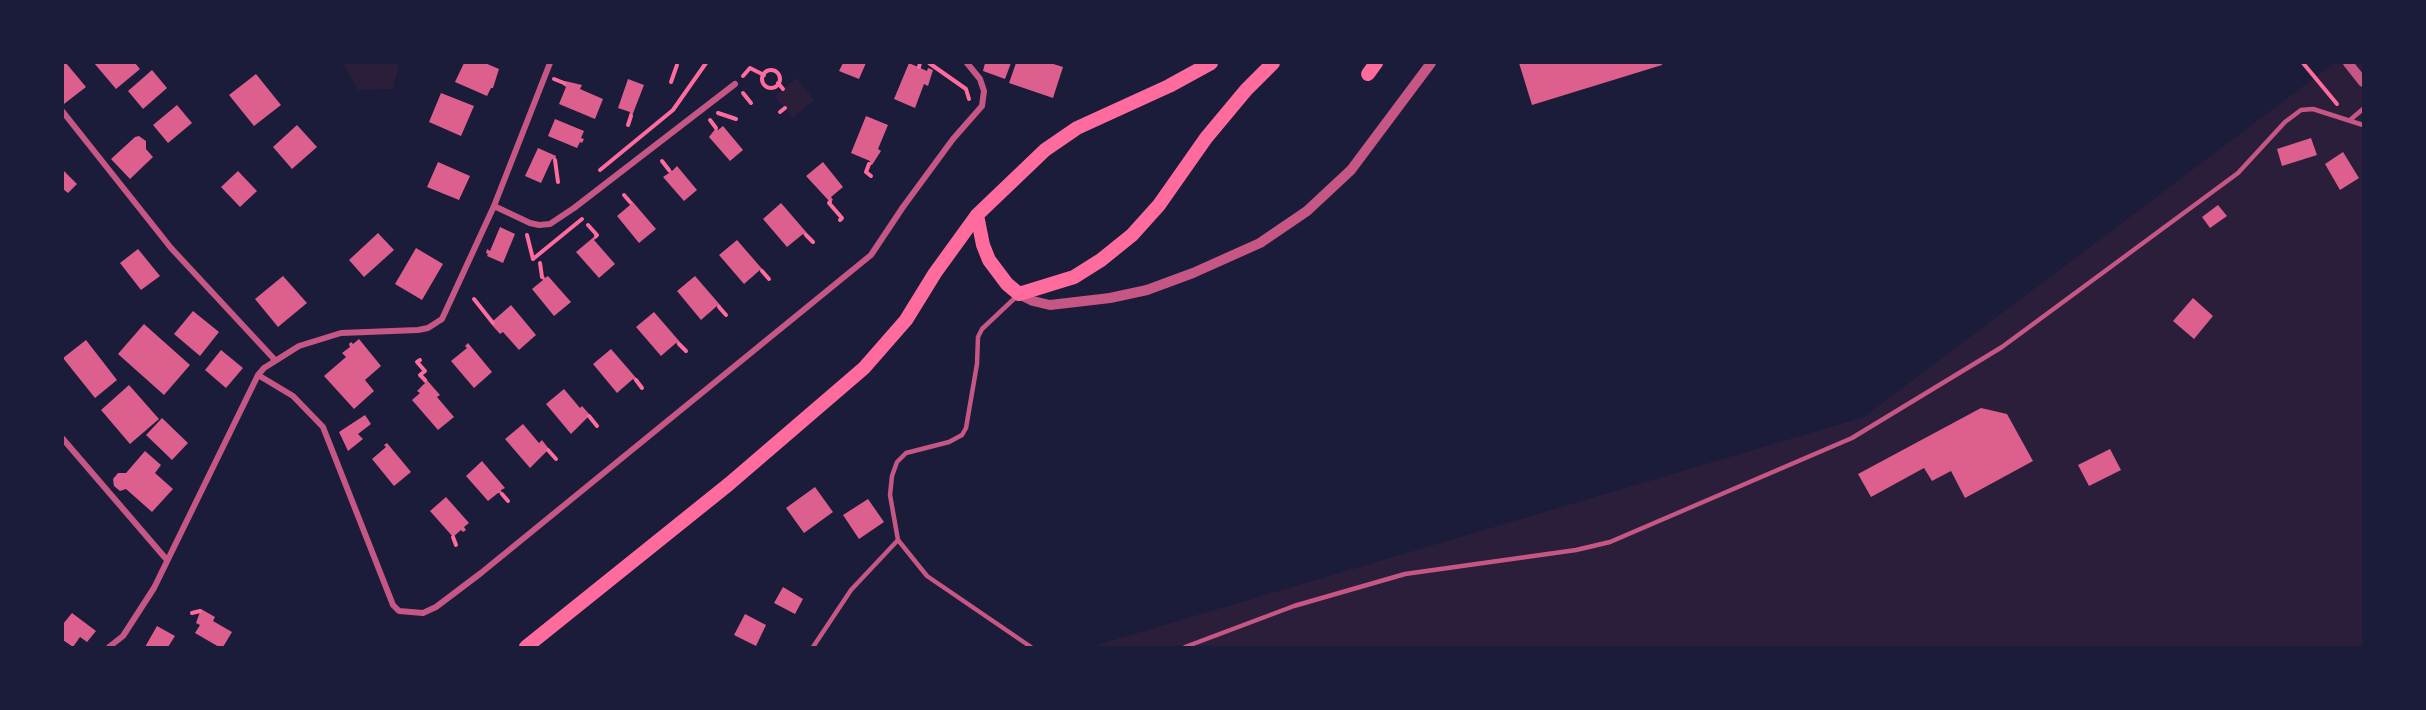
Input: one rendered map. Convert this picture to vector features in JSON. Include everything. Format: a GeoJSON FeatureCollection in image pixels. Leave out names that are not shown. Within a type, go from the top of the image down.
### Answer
{"type":"FeatureCollection","features":[{"type":"Feature","properties":{"kind":"highway"},"geometry":{"type":"LineString","coordinates":[[526,647],[729,484],[864,368],[906,320],[935,273],[977,215],[1036,157],[1077,128],[1169,86],[1211,63]]}},
{"type":"Feature","properties":{"kind":"highway"},"geometry":{"type":"LineString","coordinates":[[977,215],[983,245],[989,260],[1006,284],[1019,294],[1074,277],[1101,260],[1132,235],[1159,205],[1206,138],[1246,90],[1273,63]]}},
{"type":"Feature","properties":{"kind":"street"},"geometry":{"type":"LineString","coordinates":[[109,647],[123,636],[136,619],[258,375],[275,360],[299,346],[341,333],[358,330],[418,330],[435,325],[442,319],[494,206],[550,63]]}},
{"type":"Feature","properties":{"kind":"street"},"geometry":{"type":"LineString","coordinates":[[258,375],[298,400],[323,427],[393,605],[399,611],[423,613],[481,573],[871,255],[909,198],[953,139],[982,106],[984,91],[980,79],[967,63]]}},
{"type":"Feature","properties":{"kind":"street"},"geometry":{"type":"LineString","coordinates":[[1019,294],[1033,301],[1050,305],[1110,298],[1156,287],[1225,260],[1260,243],[1307,211],[1351,170],[1431,63]]}},
{"type":"Feature","properties":{"kind":"street"},"geometry":{"type":"LineString","coordinates":[[2348,63],[2363,81]]}},
{"type":"Feature","properties":{"kind":"street"},"geometry":{"type":"LineString","coordinates":[[494,206],[530,223],[550,224],[735,84]]}},
{"type":"Feature","properties":{"kind":"street"},"geometry":{"type":"LineString","coordinates":[[63,112],[171,248],[275,360]]}},
{"type":"Feature","properties":{"kind":"street"},"geometry":{"type":"LineString","coordinates":[[63,439],[167,560]]}},
{"type":"Feature","properties":{"kind":"lane"},"geometry":{"type":"LineString","coordinates":[[1185,647],[1294,606],[1405,574],[1576,550],[1610,542],[1852,438],[2002,347],[2238,173],[2285,122],[2301,110],[2313,109],[2363,125]]}},
{"type":"Feature","properties":{"kind":"lane"},"geometry":{"type":"LineString","coordinates":[[2350,120],[2363,109]]}},
{"type":"Feature","properties":{"kind":"lane"},"geometry":{"type":"LineString","coordinates":[[1019,294],[982,329],[978,337],[977,364],[966,428],[962,435],[949,442],[906,453],[897,462],[892,476],[890,495],[898,540],[927,576],[1031,647]]}},
{"type":"Feature","properties":{"kind":"lane"},"geometry":{"type":"LineString","coordinates":[[813,647],[851,590],[898,540]]}},
{"type":"Feature","properties":{"kind":"path"},"geometry":{"type":"LineString","coordinates":[[597,172],[673,110],[706,63]]}},
{"type":"Feature","properties":{"kind":"path"},"geometry":{"type":"LineString","coordinates":[[929,63],[966,89],[969,106]]}},
{"type":"Feature","properties":{"kind":"path"},"geometry":{"type":"LineString","coordinates":[[2303,63],[2350,120]]}},
{"type":"Feature","properties":{"kind":"path"},"geometry":{"type":"LineString","coordinates":[[671,82],[677,65]]}},
{"type":"Feature","properties":{"kind":"path"},"geometry":{"type":"LineString","coordinates":[[769,71],[775,72],[780,79],[778,84],[766,87],[763,81],[764,75],[769,71]]}},
{"type":"Feature","properties":{"kind":"path"},"geometry":{"type":"LineString","coordinates":[[778,84],[783,89]]}},
{"type":"Feature","properties":{"kind":"path"},"geometry":{"type":"LineString","coordinates":[[744,95],[751,103]]}},
{"type":"Feature","properties":{"kind":"path"},"geometry":{"type":"LineString","coordinates":[[780,112],[785,108]]}},
{"type":"Feature","properties":{"kind":"path"},"geometry":{"type":"LineString","coordinates":[[628,125],[631,116]]}},
{"type":"Feature","properties":{"kind":"path"},"geometry":{"type":"LineString","coordinates":[[710,120],[716,128]]}},
{"type":"Feature","properties":{"kind":"path"},"geometry":{"type":"LineString","coordinates":[[555,160],[558,182]]}},
{"type":"Feature","properties":{"kind":"path"},"geometry":{"type":"LineString","coordinates":[[662,161],[669,170]]}},
{"type":"Feature","properties":{"kind":"path"},"geometry":{"type":"LineString","coordinates":[[869,164],[866,172],[871,176]]}},
{"type":"Feature","properties":{"kind":"path"},"geometry":{"type":"LineString","coordinates":[[624,195],[630,202]]}},
{"type":"Feature","properties":{"kind":"path"},"geometry":{"type":"LineString","coordinates":[[831,202],[829,203],[842,218],[840,220]]}},
{"type":"Feature","properties":{"kind":"path"},"geometry":{"type":"LineString","coordinates":[[588,225],[596,236]]}},
{"type":"Feature","properties":{"kind":"path"},"geometry":{"type":"LineString","coordinates":[[806,235],[813,242]]}},
{"type":"Feature","properties":{"kind":"path"},"geometry":{"type":"LineString","coordinates":[[540,263],[542,277]]}},
{"type":"Feature","properties":{"kind":"path"},"geometry":{"type":"LineString","coordinates":[[762,271],[769,279]]}},
{"type":"Feature","properties":{"kind":"path"},"geometry":{"type":"LineString","coordinates":[[474,299],[493,323]]}},
{"type":"Feature","properties":{"kind":"path"},"geometry":{"type":"LineString","coordinates":[[719,307],[726,315]]}},
{"type":"Feature","properties":{"kind":"path"},"geometry":{"type":"LineString","coordinates":[[679,344],[686,351]]}},
{"type":"Feature","properties":{"kind":"path"},"geometry":{"type":"LineString","coordinates":[[420,360],[417,362],[425,371],[420,375],[425,380]]}},
{"type":"Feature","properties":{"kind":"path"},"geometry":{"type":"LineString","coordinates":[[636,380],[642,387]]}},
{"type":"Feature","properties":{"kind":"path"},"geometry":{"type":"LineString","coordinates":[[589,416],[597,426]]}},
{"type":"Feature","properties":{"kind":"path"},"geometry":{"type":"LineString","coordinates":[[548,450],[556,459]]}},
{"type":"Feature","properties":{"kind":"path"},"geometry":{"type":"LineString","coordinates":[[502,494],[508,501]]}},
{"type":"Feature","properties":{"kind":"path"},"geometry":{"type":"LineString","coordinates":[[453,537],[456,545]]}},
{"type":"Feature","properties":{"kind":"path"},"geometry":{"type":"LineString","coordinates":[[192,612],[200,611]]}},
{"type":"Feature","properties":{"kind":"shaded area"},"geometry":{"type":"Polygon","coordinates":[[[343,63],[399,63],[393,89],[358,90],[343,63]]]}},
{"type":"Feature","properties":{"kind":"shaded area"},"geometry":{"type":"Polygon","coordinates":[[[2334,63],[2363,63],[2363,647],[1090,647],[1864,417],[2334,63]]]}},
{"type":"Feature","properties":{"kind":"shaded area"},"geometry":{"type":"Polygon","coordinates":[[[796,78],[814,100],[793,118],[775,97],[796,78]]]}},
{"type":"Feature","properties":{"kind":"building"},"geometry":{"type":"Polygon","coordinates":[[[63,63],[66,63],[86,87],[64,104],[63,63]]]}},
{"type":"Feature","properties":{"kind":"building"},"geometry":{"type":"Polygon","coordinates":[[[94,63],[135,63],[140,69],[116,89],[94,63]]]}},
{"type":"Feature","properties":{"kind":"building"},"geometry":{"type":"Polygon","coordinates":[[[464,63],[485,63],[499,69],[493,88],[487,96],[455,82],[464,63]]]}},
{"type":"Feature","properties":{"kind":"building"},"geometry":{"type":"Polygon","coordinates":[[[843,63],[866,63],[859,79],[839,71],[843,63]]]}},
{"type":"Feature","properties":{"kind":"building"},"geometry":{"type":"Polygon","coordinates":[[[909,63],[927,71],[928,68],[933,70],[928,86],[924,84],[915,108],[894,99],[909,63]]]}},
{"type":"Feature","properties":{"kind":"building"},"geometry":{"type":"Polygon","coordinates":[[[985,63],[1011,63],[1005,79],[983,71],[985,63]]]}},
{"type":"Feature","properties":{"kind":"building"},"geometry":{"type":"Polygon","coordinates":[[[1016,63],[1050,63],[1063,67],[1053,98],[1009,83],[1016,63]]]}},
{"type":"Feature","properties":{"kind":"building"},"geometry":{"type":"Polygon","coordinates":[[[1519,63],[1662,63],[1662,65],[1532,105],[1519,63]]]}},
{"type":"Feature","properties":{"kind":"building"},"geometry":{"type":"Polygon","coordinates":[[[152,70],[167,88],[143,109],[128,91],[152,70]]]}},
{"type":"Feature","properties":{"kind":"building"},"geometry":{"type":"Polygon","coordinates":[[[256,74],[281,105],[254,126],[229,95],[256,74]]]}},
{"type":"Feature","properties":{"kind":"building"},"geometry":{"type":"Polygon","coordinates":[[[628,79],[644,85],[632,116],[629,115],[630,112],[618,108],[628,79]]]}},
{"type":"Feature","properties":{"kind":"building"},"geometry":{"type":"Polygon","coordinates":[[[565,81],[582,85],[580,89],[603,99],[595,119],[559,104],[566,87],[563,85],[565,81]]]}},
{"type":"Feature","properties":{"kind":"building"},"geometry":{"type":"Polygon","coordinates":[[[441,93],[474,106],[461,136],[429,122],[441,93]]]}},
{"type":"Feature","properties":{"kind":"building"},"geometry":{"type":"Polygon","coordinates":[[[177,105],[192,123],[168,143],[153,125],[177,105]]]}},
{"type":"Feature","properties":{"kind":"building"},"geometry":{"type":"Polygon","coordinates":[[[866,116],[888,125],[878,149],[881,151],[872,165],[869,164],[870,161],[851,153],[866,116]]]}},
{"type":"Feature","properties":{"kind":"building"},"geometry":{"type":"Polygon","coordinates":[[[555,119],[584,131],[581,138],[584,139],[577,148],[548,136],[555,119]]]}},
{"type":"Feature","properties":{"kind":"building"},"geometry":{"type":"Polygon","coordinates":[[[297,125],[317,147],[292,169],[273,147],[297,125]]]}},
{"type":"Feature","properties":{"kind":"building"},"geometry":{"type":"Polygon","coordinates":[[[723,126],[743,150],[730,161],[709,137],[716,128],[718,130],[723,126]]]}},
{"type":"Feature","properties":{"kind":"building"},"geometry":{"type":"Polygon","coordinates":[[[139,136],[146,141],[146,149],[153,157],[130,179],[111,159],[139,136]]]}},
{"type":"Feature","properties":{"kind":"building"},"geometry":{"type":"Polygon","coordinates":[[[2311,138],[2317,155],[2282,166],[2277,149],[2311,138]]]}},
{"type":"Feature","properties":{"kind":"building"},"geometry":{"type":"Polygon","coordinates":[[[538,148],[556,156],[555,160],[552,159],[541,183],[525,176],[538,148]]]}},
{"type":"Feature","properties":{"kind":"building"},"geometry":{"type":"Polygon","coordinates":[[[2343,152],[2359,178],[2340,190],[2325,164],[2343,152]]]}},
{"type":"Feature","properties":{"kind":"building"},"geometry":{"type":"Polygon","coordinates":[[[438,162],[470,176],[459,200],[427,187],[438,162]]]}},
{"type":"Feature","properties":{"kind":"building"},"geometry":{"type":"Polygon","coordinates":[[[823,162],[843,187],[831,197],[833,200],[830,202],[806,176],[823,162]]]}},
{"type":"Feature","properties":{"kind":"building"},"geometry":{"type":"Polygon","coordinates":[[[677,166],[697,190],[684,201],[663,177],[669,173],[670,169],[672,171],[677,166]]]}},
{"type":"Feature","properties":{"kind":"building"},"geometry":{"type":"Polygon","coordinates":[[[63,170],[77,184],[68,193],[63,189],[63,170]]]}},
{"type":"Feature","properties":{"kind":"building"},"geometry":{"type":"Polygon","coordinates":[[[238,171],[257,191],[240,207],[221,187],[238,171]]]}},
{"type":"Feature","properties":{"kind":"building"},"geometry":{"type":"Polygon","coordinates":[[[632,201],[656,229],[639,243],[617,216],[632,201]]]}},
{"type":"Feature","properties":{"kind":"building"},"geometry":{"type":"Polygon","coordinates":[[[781,203],[807,233],[787,247],[763,219],[781,203]]]}},
{"type":"Feature","properties":{"kind":"building"},"geometry":{"type":"Polygon","coordinates":[[[2218,205],[2227,216],[2210,228],[2202,217],[2218,205]]]}},
{"type":"Feature","properties":{"kind":"building"},"geometry":{"type":"Polygon","coordinates":[[[500,227],[515,234],[503,263],[487,256],[486,253],[487,249],[490,251],[500,227]]]}},
{"type":"Feature","properties":{"kind":"building"},"geometry":{"type":"Polygon","coordinates":[[[378,233],[394,250],[364,277],[349,260],[378,233]]]}},
{"type":"Feature","properties":{"kind":"building"},"geometry":{"type":"Polygon","coordinates":[[[595,236],[597,238],[594,240],[615,264],[599,278],[576,252],[595,236]]]}},
{"type":"Feature","properties":{"kind":"building"},"geometry":{"type":"Polygon","coordinates":[[[737,240],[763,270],[744,284],[719,255],[737,240]]]}},
{"type":"Feature","properties":{"kind":"building"},"geometry":{"type":"Polygon","coordinates":[[[416,248],[443,264],[422,300],[395,284],[416,248]]]}},
{"type":"Feature","properties":{"kind":"building"},"geometry":{"type":"Polygon","coordinates":[[[138,249],[160,276],[141,290],[120,263],[138,249]]]}},
{"type":"Feature","properties":{"kind":"building"},"geometry":{"type":"Polygon","coordinates":[[[283,276],[307,303],[278,327],[255,299],[283,276]]]}},
{"type":"Feature","properties":{"kind":"building"},"geometry":{"type":"Polygon","coordinates":[[[544,276],[545,278],[548,276],[571,302],[554,316],[532,289],[543,280],[541,278],[544,276]]]}},
{"type":"Feature","properties":{"kind":"building"},"geometry":{"type":"Polygon","coordinates":[[[695,276],[721,306],[719,308],[717,306],[701,320],[677,291],[695,276]]]}},
{"type":"Feature","properties":{"kind":"building"},"geometry":{"type":"Polygon","coordinates":[[[2193,298],[2213,316],[2194,339],[2173,321],[2193,298]]]}},
{"type":"Feature","properties":{"kind":"building"},"geometry":{"type":"Polygon","coordinates":[[[511,305],[536,335],[519,350],[503,332],[500,334],[492,325],[493,321],[511,305]]]}},
{"type":"Feature","properties":{"kind":"building"},"geometry":{"type":"Polygon","coordinates":[[[193,311],[219,332],[200,356],[174,334],[193,311]]]}},
{"type":"Feature","properties":{"kind":"building"},"geometry":{"type":"Polygon","coordinates":[[[654,312],[680,342],[661,356],[636,327],[654,312]]]}},
{"type":"Feature","properties":{"kind":"building"},"geometry":{"type":"Polygon","coordinates":[[[144,324],[190,365],[164,395],[118,354],[144,324]]]}},
{"type":"Feature","properties":{"kind":"building"},"geometry":{"type":"Polygon","coordinates":[[[359,339],[381,366],[365,380],[374,391],[354,409],[324,376],[346,357],[342,353],[350,347],[349,344],[359,339]]]}},
{"type":"Feature","properties":{"kind":"building"},"geometry":{"type":"Polygon","coordinates":[[[86,340],[117,380],[95,398],[63,358],[86,340]]]}},
{"type":"Feature","properties":{"kind":"building"},"geometry":{"type":"Polygon","coordinates":[[[468,343],[492,372],[474,388],[451,361],[467,348],[465,346],[468,343]]]}},
{"type":"Feature","properties":{"kind":"building"},"geometry":{"type":"Polygon","coordinates":[[[611,349],[637,379],[635,381],[633,379],[617,393],[593,364],[611,349]]]}},
{"type":"Feature","properties":{"kind":"building"},"geometry":{"type":"Polygon","coordinates":[[[221,350],[243,368],[226,388],[205,370],[221,350]]]}},
{"type":"Feature","properties":{"kind":"building"},"geometry":{"type":"Polygon","coordinates":[[[426,379],[440,395],[437,397],[454,417],[438,430],[412,400],[420,393],[417,391],[426,379]]]}},
{"type":"Feature","properties":{"kind":"building"},"geometry":{"type":"Polygon","coordinates":[[[129,385],[159,419],[130,444],[101,410],[129,385]]]}},
{"type":"Feature","properties":{"kind":"building"},"geometry":{"type":"Polygon","coordinates":[[[564,389],[580,408],[582,406],[590,415],[571,434],[546,404],[564,389]]]}},
{"type":"Feature","properties":{"kind":"building"},"geometry":{"type":"Polygon","coordinates":[[[1981,408],[2007,414],[2033,461],[1965,498],[1951,471],[1932,481],[1924,468],[1871,497],[1858,474],[1981,408]]]}},
{"type":"Feature","properties":{"kind":"building"},"geometry":{"type":"Polygon","coordinates":[[[365,415],[371,424],[358,434],[363,439],[348,451],[339,432],[365,415]]]}},
{"type":"Feature","properties":{"kind":"building"},"geometry":{"type":"Polygon","coordinates":[[[162,418],[188,443],[172,460],[146,435],[162,418]]]}},
{"type":"Feature","properties":{"kind":"building"},"geometry":{"type":"Polygon","coordinates":[[[523,424],[539,443],[542,440],[549,449],[530,468],[505,439],[523,424]]]}},
{"type":"Feature","properties":{"kind":"building"},"geometry":{"type":"Polygon","coordinates":[[[387,443],[411,472],[394,486],[372,459],[386,447],[384,445],[387,443]]]}},
{"type":"Feature","properties":{"kind":"building"},"geometry":{"type":"Polygon","coordinates":[[[2110,449],[2121,470],[2089,486],[2078,465],[2110,449]]]}},
{"type":"Feature","properties":{"kind":"building"},"geometry":{"type":"Polygon","coordinates":[[[145,451],[161,465],[155,473],[173,489],[152,512],[126,489],[120,491],[114,486],[113,479],[118,473],[126,473],[145,451]]]}},
{"type":"Feature","properties":{"kind":"building"},"geometry":{"type":"Polygon","coordinates":[[[482,461],[505,488],[501,490],[502,494],[498,493],[488,501],[466,476],[482,461]]]}},
{"type":"Feature","properties":{"kind":"building"},"geometry":{"type":"Polygon","coordinates":[[[815,487],[833,512],[804,533],[786,508],[815,487]]]}},
{"type":"Feature","properties":{"kind":"building"},"geometry":{"type":"Polygon","coordinates":[[[446,497],[469,523],[464,527],[466,530],[463,532],[461,530],[453,537],[430,511],[446,497]]]}},
{"type":"Feature","properties":{"kind":"building"},"geometry":{"type":"Polygon","coordinates":[[[868,499],[884,522],[859,539],[843,515],[868,499]]]}},
{"type":"Feature","properties":{"kind":"building"},"geometry":{"type":"Polygon","coordinates":[[[783,587],[803,599],[795,614],[774,603],[783,587]]]}},
{"type":"Feature","properties":{"kind":"building"},"geometry":{"type":"Polygon","coordinates":[[[201,609],[215,617],[213,621],[232,632],[223,647],[195,633],[200,625],[196,623],[201,609]]]}},
{"type":"Feature","properties":{"kind":"building"},"geometry":{"type":"Polygon","coordinates":[[[72,613],[96,631],[87,642],[80,637],[73,647],[63,640],[63,624],[72,613]]]}},
{"type":"Feature","properties":{"kind":"building"},"geometry":{"type":"Polygon","coordinates":[[[745,614],[766,625],[756,646],[734,635],[745,614]]]}},
{"type":"Feature","properties":{"kind":"building"},"geometry":{"type":"Polygon","coordinates":[[[157,626],[175,636],[168,647],[145,647],[157,626]]]}}]}
